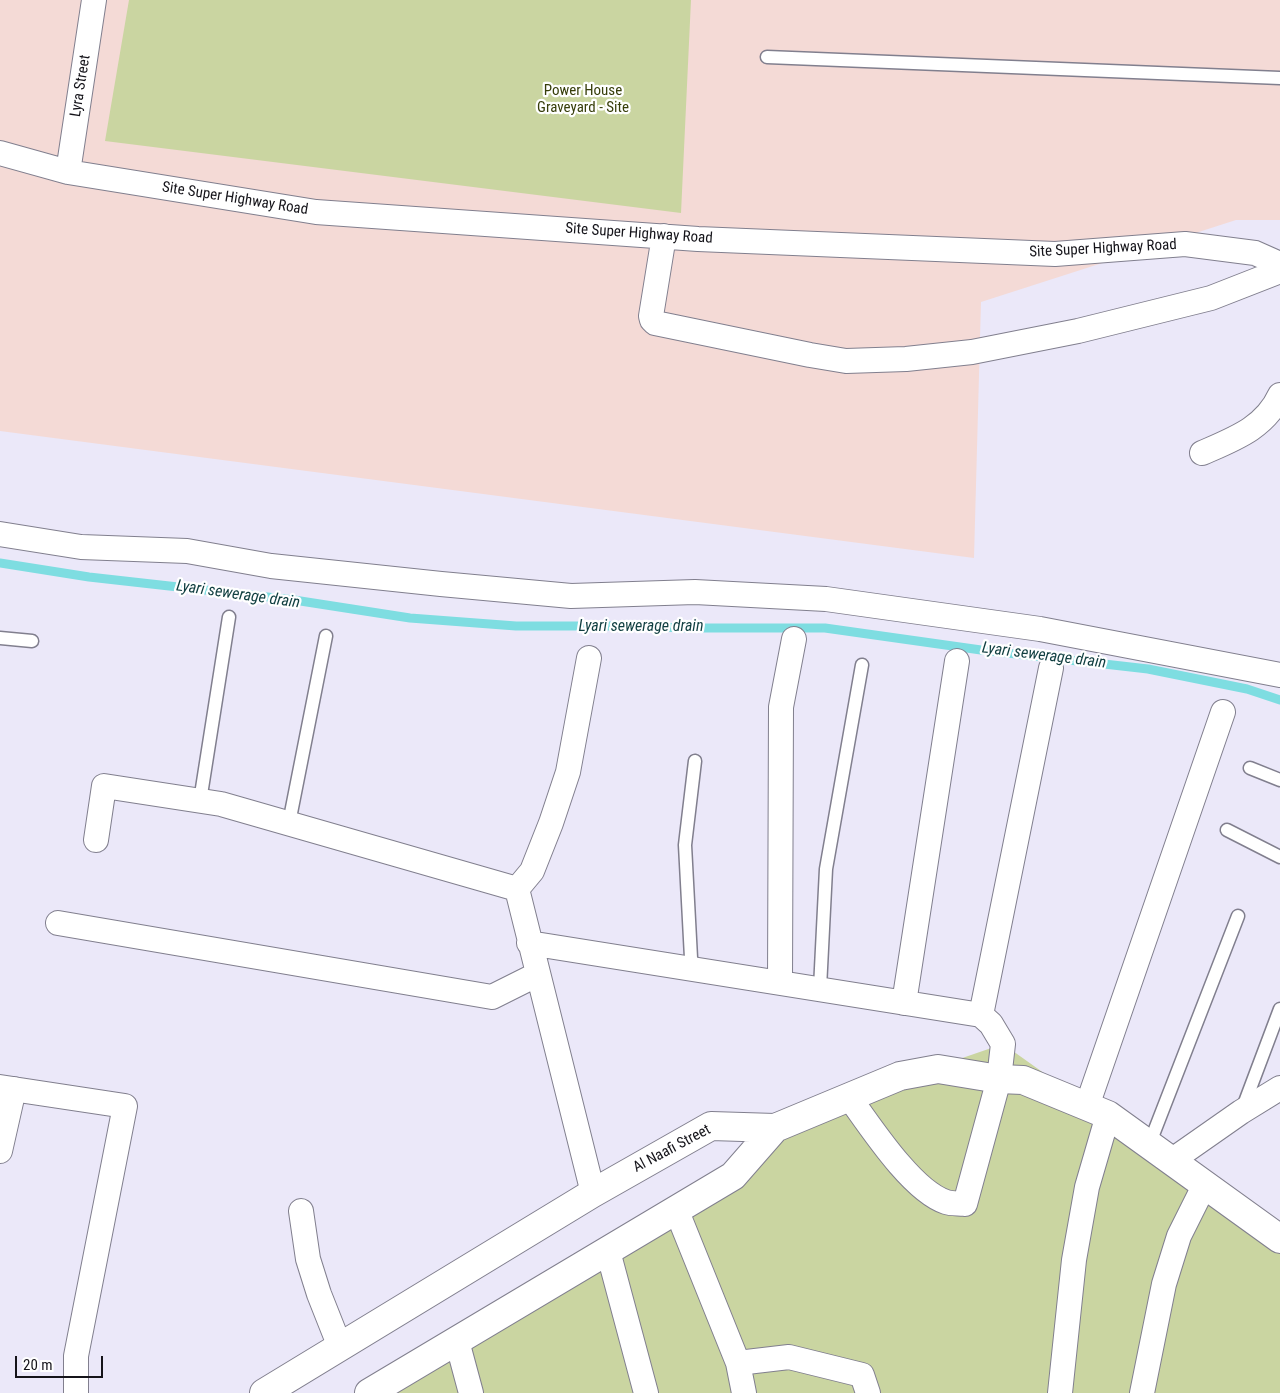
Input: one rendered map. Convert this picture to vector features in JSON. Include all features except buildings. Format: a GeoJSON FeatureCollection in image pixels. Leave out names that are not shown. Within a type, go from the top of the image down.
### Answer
{"type":"FeatureCollection","features":[{"type":"Feature","properties":{"kind":"street","name":"Lyra Street"},"geometry":{"type":"LineString","coordinates":[[68,172],[94,0]]}},
{"type":"Feature","properties":{"kind":"street","name":"Site Super Highway Road"},"geometry":{"type":"LineString","coordinates":[[0,153],[68,172],[316,212],[664,236],[1055,254],[1185,244],[1255,253],[1280,264]]}},
{"type":"Feature","properties":{"kind":"street"},"geometry":{"type":"LineString","coordinates":[[664,236],[651,316],[655,323],[846,361],[906,359],[972,352],[1078,331],[1211,298],[1280,270]]}},
{"type":"Feature","properties":{"kind":"street"},"geometry":{"type":"LineString","coordinates":[[1202,453],[1243,435],[1261,423],[1280,395]]}},
{"type":"Feature","properties":{"kind":"street"},"geometry":{"type":"LineString","coordinates":[[0,534],[81,547],[187,551],[271,566],[571,596],[695,592],[826,599],[1040,629],[1280,675]]}},
{"type":"Feature","properties":{"kind":"street"},"geometry":{"type":"LineString","coordinates":[[780,982],[781,707],[794,640]]}},
{"type":"Feature","properties":{"kind":"street"},"geometry":{"type":"LineString","coordinates":[[517,888],[532,871],[568,772],[589,658]]}},
{"type":"Feature","properties":{"kind":"street"},"geometry":{"type":"LineString","coordinates":[[904,1002],[957,661]]}},
{"type":"Feature","properties":{"kind":"street"},"geometry":{"type":"LineString","coordinates":[[981,1015],[1051,668]]}},
{"type":"Feature","properties":{"kind":"street"},"geometry":{"type":"LineString","coordinates":[[1060,1393],[1077,1242],[1097,1111],[1224,712]]}},
{"type":"Feature","properties":{"kind":"street"},"geometry":{"type":"LineString","coordinates":[[96,840],[104,786],[221,804],[517,888]]}},
{"type":"Feature","properties":{"kind":"street"},"geometry":{"type":"LineString","coordinates":[[517,888],[529,943],[593,1193]]}},
{"type":"Feature","properties":{"kind":"street"},"geometry":{"type":"LineString","coordinates":[[58,923],[492,997],[538,974]]}},
{"type":"Feature","properties":{"kind":"street"},"geometry":{"type":"LineString","coordinates":[[529,943],[981,1015],[991,1024],[1003,1044],[999,1079],[965,1204],[947,1203],[933,1196],[904,1170],[849,1097]]}},
{"type":"Feature","properties":{"kind":"street"},"geometry":{"type":"LineString","coordinates":[[369,1393],[734,1176],[775,1128],[900,1076],[938,1069],[999,1079],[1022,1080],[1097,1111],[1149,1145],[1280,1238]]}},
{"type":"Feature","properties":{"kind":"street"},"geometry":{"type":"LineString","coordinates":[[0,1151],[7,1088],[125,1106],[76,1356],[76,1393]]}},
{"type":"Feature","properties":{"kind":"street"},"geometry":{"type":"LineString","coordinates":[[1171,1161],[1280,1088]]}},
{"type":"Feature","properties":{"kind":"street","name":"Al Naafi Street"},"geometry":{"type":"LineString","coordinates":[[264,1393],[593,1193],[711,1126],[775,1128]]}},
{"type":"Feature","properties":{"kind":"street"},"geometry":{"type":"LineString","coordinates":[[1142,1393],[1164,1284],[1179,1236],[1204,1184]]}},
{"type":"Feature","properties":{"kind":"street"},"geometry":{"type":"LineString","coordinates":[[676,1209],[738,1363],[744,1393]]}},
{"type":"Feature","properties":{"kind":"street"},"geometry":{"type":"LineString","coordinates":[[301,1212],[308,1259],[319,1294],[340,1347]]}},
{"type":"Feature","properties":{"kind":"street"},"geometry":{"type":"LineString","coordinates":[[608,1251],[646,1393]]}},
{"type":"Feature","properties":{"kind":"street"},"geometry":{"type":"LineString","coordinates":[[457,1341],[471,1393]]}},
{"type":"Feature","properties":{"kind":"street"},"geometry":{"type":"LineString","coordinates":[[738,1363],[789,1357],[862,1375],[868,1393]]}},
{"type":"Feature","properties":{"kind":"lane"},"geometry":{"type":"LineString","coordinates":[[767,56],[1280,78]]}},
{"type":"Feature","properties":{"kind":"lane"},"geometry":{"type":"LineString","coordinates":[[200,801],[229,617]]}},
{"type":"Feature","properties":{"kind":"lane"},"geometry":{"type":"LineString","coordinates":[[289,823],[326,636]]}},
{"type":"Feature","properties":{"kind":"lane"},"geometry":{"type":"LineString","coordinates":[[0,638],[32,641]]}},
{"type":"Feature","properties":{"kind":"lane"},"geometry":{"type":"LineString","coordinates":[[820,988],[826,869],[862,665]]}},
{"type":"Feature","properties":{"kind":"lane"},"geometry":{"type":"LineString","coordinates":[[694,968],[691,958],[685,845],[696,762]]}},
{"type":"Feature","properties":{"kind":"lane"},"geometry":{"type":"LineString","coordinates":[[1250,768],[1280,780]]}},
{"type":"Feature","properties":{"kind":"lane"},"geometry":{"type":"LineString","coordinates":[[1227,830],[1280,857]]}},
{"type":"Feature","properties":{"kind":"lane"},"geometry":{"type":"LineString","coordinates":[[1149,1145],[1238,916]]}},
{"type":"Feature","properties":{"kind":"lane"},"geometry":{"type":"LineString","coordinates":[[1242,1112],[1280,1009]]}},
{"type":"Feature","properties":{"kind":"shaded area"},"geometry":{"type":"Polygon","coordinates":[[[0,0],[1280,0],[1280,220],[1236,220],[981,302],[974,558],[0,431],[0,0]]]}},
{"type":"Feature","properties":{"kind":"green space","name":"Power House Graveyard - Site"},"geometry":{"type":"Polygon","coordinates":[[[129,0],[691,0],[681,213],[105,141],[129,0]]]}},
{"type":"Feature","properties":{"kind":"green space"},"geometry":{"type":"Polygon","coordinates":[[[1003,1044],[1280,1241],[1280,1393],[369,1393],[849,1097],[1003,1044]]]}},
{"type":"Feature","properties":{"kind":"waterway","name":"Lyari sewerage drain"},"geometry":{"type":"LineString","coordinates":[[0,563],[89,577],[294,600],[410,618],[516,626],[825,628],[981,650],[1148,669],[1247,689],[1280,700]]}}]}
